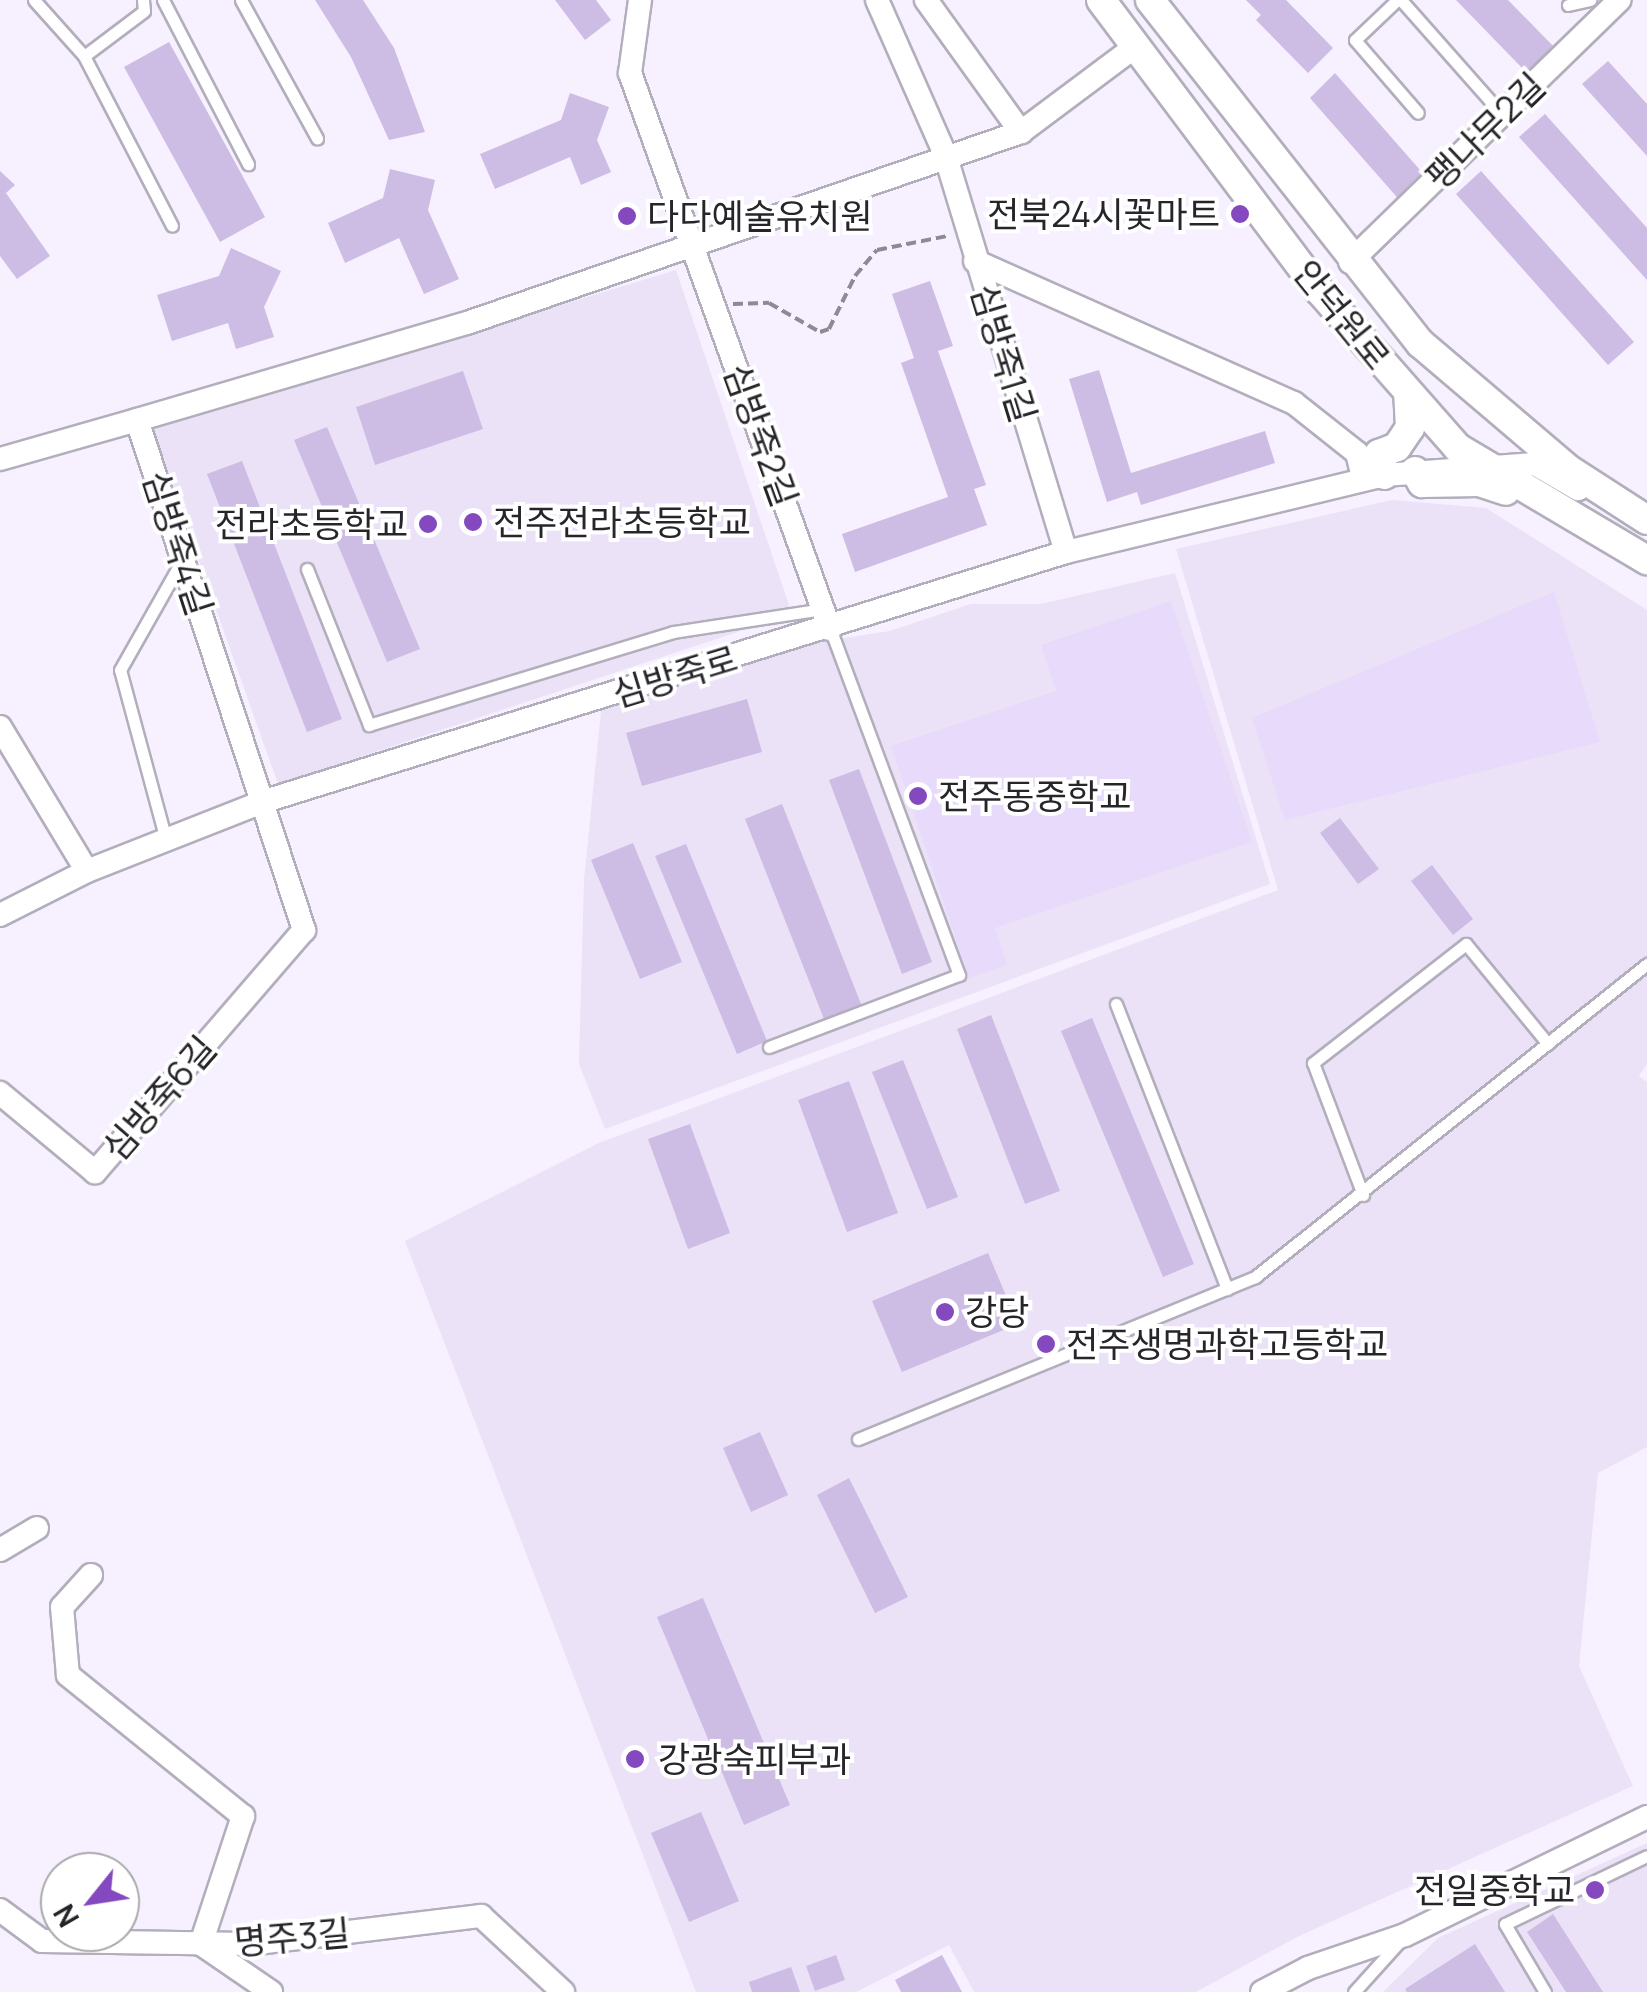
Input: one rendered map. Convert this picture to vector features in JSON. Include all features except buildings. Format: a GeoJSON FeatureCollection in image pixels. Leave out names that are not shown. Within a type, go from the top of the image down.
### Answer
{"type":"FeatureCollection","features":[{"type":"Feature","properties":{"kind":"street","name":"심방죽2길"},"geometry":{"type":"LineString","coordinates":[[640,0],[630,73],[695,240],[827,619]]}},
{"type":"Feature","properties":{"kind":"street","name":"심방죽1길"},"geometry":{"type":"LineString","coordinates":[[877,0],[944,154],[1066,552]]}},
{"type":"Feature","properties":{"kind":"street"},"geometry":{"type":"LineString","coordinates":[[926,0],[1022,132]]}},
{"type":"Feature","properties":{"kind":"street","name":"안덕원로"},"geometry":{"type":"LineString","coordinates":[[1101,0],[1320,290],[1408,394],[1479,463],[1540,491],[1647,560]]}},
{"type":"Feature","properties":{"kind":"street","name":"안덕원로"},"geometry":{"type":"LineString","coordinates":[[1150,0],[1350,262],[1460,382],[1608,495],[1647,520]]}},
{"type":"Feature","properties":{"kind":"street","name":"팽나무2길"},"geometry":{"type":"LineString","coordinates":[[1350,262],[1619,0]]}},
{"type":"Feature","properties":{"kind":"street"},"geometry":{"type":"LineString","coordinates":[[0,459],[467,323],[944,154],[1022,132],[1136,46]]}},
{"type":"Feature","properties":{"kind":"street"},"geometry":{"type":"LineString","coordinates":[[975,261],[1294,403],[1357,453],[1374,476]]}},
{"type":"Feature","properties":{"kind":"street"},"geometry":{"type":"LineString","coordinates":[[1374,476],[1379,454],[1397,447],[1410,428],[1408,394]]}},
{"type":"Feature","properties":{"kind":"street","name":"심방죽4길"},"geometry":{"type":"LineString","coordinates":[[137,420],[265,801],[304,930]]}},
{"type":"Feature","properties":{"kind":"street","name":"심방죽로"},"geometry":{"type":"LineString","coordinates":[[0,915],[86,871],[265,801],[827,619],[1066,552],[1374,476],[1479,463],[1535,464],[1584,492],[1608,495]]}},
{"type":"Feature","properties":{"kind":"street"},"geometry":{"type":"LineString","coordinates":[[1415,472],[1422,482],[1478,482],[1532,500],[1540,491]]}},
{"type":"Feature","properties":{"kind":"street"},"geometry":{"type":"LineString","coordinates":[[0,727],[86,871]]}},
{"type":"Feature","properties":{"kind":"street","name":"심방죽6길"},"geometry":{"type":"LineString","coordinates":[[0,1092],[95,1172],[304,930]]}},
{"type":"Feature","properties":{"kind":"street"},"geometry":{"type":"LineString","coordinates":[[0,1550],[37,1528]]}},
{"type":"Feature","properties":{"kind":"street"},"geometry":{"type":"LineString","coordinates":[[90,1576],[62,1607],[68,1675],[243,1816],[202,1944],[272,1992]]}},
{"type":"Feature","properties":{"kind":"street"},"geometry":{"type":"LineString","coordinates":[[1262,1992],[1308,1968],[1405,1935],[1647,1818]]}},
{"type":"Feature","properties":{"kind":"street","name":"명주3길"},"geometry":{"type":"LineString","coordinates":[[0,1910],[42,1941],[202,1944],[249,1944],[481,1916],[563,1992]]}},
{"type":"Feature","properties":{"kind":"lane"},"geometry":{"type":"LineString","coordinates":[[34,0],[84,56],[172,226]]}},
{"type":"Feature","properties":{"kind":"lane"},"geometry":{"type":"LineString","coordinates":[[84,56],[144,11],[143,0]]}},
{"type":"Feature","properties":{"kind":"lane"},"geometry":{"type":"LineString","coordinates":[[163,0],[248,164]]}},
{"type":"Feature","properties":{"kind":"lane"},"geometry":{"type":"LineString","coordinates":[[241,0],[317,138]]}},
{"type":"Feature","properties":{"kind":"lane"},"geometry":{"type":"LineString","coordinates":[[1418,113],[1355,40],[1399,0],[1502,114]]}},
{"type":"Feature","properties":{"kind":"lane"},"geometry":{"type":"LineString","coordinates":[[1568,6],[1590,0]]}},
{"type":"Feature","properties":{"kind":"lane"},"geometry":{"type":"LineString","coordinates":[[166,840],[120,670],[183,558]]}},
{"type":"Feature","properties":{"kind":"lane"},"geometry":{"type":"LineString","coordinates":[[307,569],[370,725],[673,632],[827,619],[958,975],[769,1047]]}},
{"type":"Feature","properties":{"kind":"lane"},"geometry":{"type":"LineString","coordinates":[[1363,1196],[1312,1063],[1466,944],[1548,1044]]}},
{"type":"Feature","properties":{"kind":"lane"},"geometry":{"type":"LineString","coordinates":[[858,1439],[1255,1277],[1363,1196],[1647,964]]}},
{"type":"Feature","properties":{"kind":"lane"},"geometry":{"type":"LineString","coordinates":[[1116,1004],[1227,1289]]}},
{"type":"Feature","properties":{"kind":"lane"},"geometry":{"type":"LineString","coordinates":[[1545,1992],[1505,1924],[1647,1856]]}},
{"type":"Feature","properties":{"kind":"lane"},"geometry":{"type":"LineString","coordinates":[[1354,1992],[1405,1935]]}},
{"type":"Feature","properties":{"kind":"path"},"geometry":{"type":"LineString","coordinates":[[716,308],[770,303],[820,332],[829,329],[855,276],[877,250],[966,229]]}},
{"type":"Feature","properties":{"kind":"shaded area","name":"전주전라초등학교"},"geometry":{"type":"Polygon","coordinates":[[[676,270],[792,614],[278,784],[152,429],[676,270]]]}},
{"type":"Feature","properties":{"kind":"shaded area","name":"전주생명과학고등학교"},"geometry":{"type":"Polygon","coordinates":[[[1392,500],[1486,508],[1647,610],[1647,1064],[1639,1076],[1647,1082],[1647,1447],[1598,1473],[1579,1666],[1633,1786],[1297,1937],[1196,1992],[974,1992],[949,1945],[856,1992],[696,1992],[405,1241],[599,1143],[1278,890],[1176,549],[1392,500]]]}},
{"type":"Feature","properties":{"kind":"shaded area","name":"전주동중학교"},"geometry":{"type":"Polygon","coordinates":[[[1175,573],[1270,884],[605,1129],[579,1064],[584,880],[601,711],[798,645],[890,631],[971,604],[1041,604],[1175,573]]]}},
{"type":"Feature","properties":{"kind":"shaded area"},"geometry":{"type":"Polygon","coordinates":[[[1554,592],[1600,742],[1285,820],[1252,718],[1554,592]]]}},
{"type":"Feature","properties":{"kind":"shaded area"},"geometry":{"type":"Polygon","coordinates":[[[1171,601],[1252,842],[995,928],[1007,965],[969,978],[891,746],[1056,691],[1041,645],[1171,601]]]}},
{"type":"Feature","properties":{"kind":"shaded area","name":"전일중학교"},"geometry":{"type":"Polygon","coordinates":[[[1647,1843],[1647,1992],[1383,1992],[1438,1938],[1647,1843]]]}},
{"type":"Feature","properties":{"kind":"place","name":"전북24시꽃마트"},"geometry":{"type":"Point","coordinates":[1240,214]}},
{"type":"Feature","properties":{"kind":"place","name":"다다예술유치원"},"geometry":{"type":"Point","coordinates":[627,216]}},
{"type":"Feature","properties":{"kind":"place","name":"전주전라초등학교"},"geometry":{"type":"Point","coordinates":[473,522]}},
{"type":"Feature","properties":{"kind":"place","name":"전라초등학교"},"geometry":{"type":"Point","coordinates":[428,524]}},
{"type":"Feature","properties":{"kind":"place","name":"전주동중학교"},"geometry":{"type":"Point","coordinates":[918,796]}},
{"type":"Feature","properties":{"kind":"place","name":"강당"},"geometry":{"type":"Point","coordinates":[945,1312]}},
{"type":"Feature","properties":{"kind":"place","name":"전주생명과학고등학교"},"geometry":{"type":"Point","coordinates":[1046,1344]}},
{"type":"Feature","properties":{"kind":"place","name":"강광숙피부과"},"geometry":{"type":"Point","coordinates":[635,1759]}},
{"type":"Feature","properties":{"kind":"place","name":"전일중학교"},"geometry":{"type":"Point","coordinates":[1595,1890]}}]}
